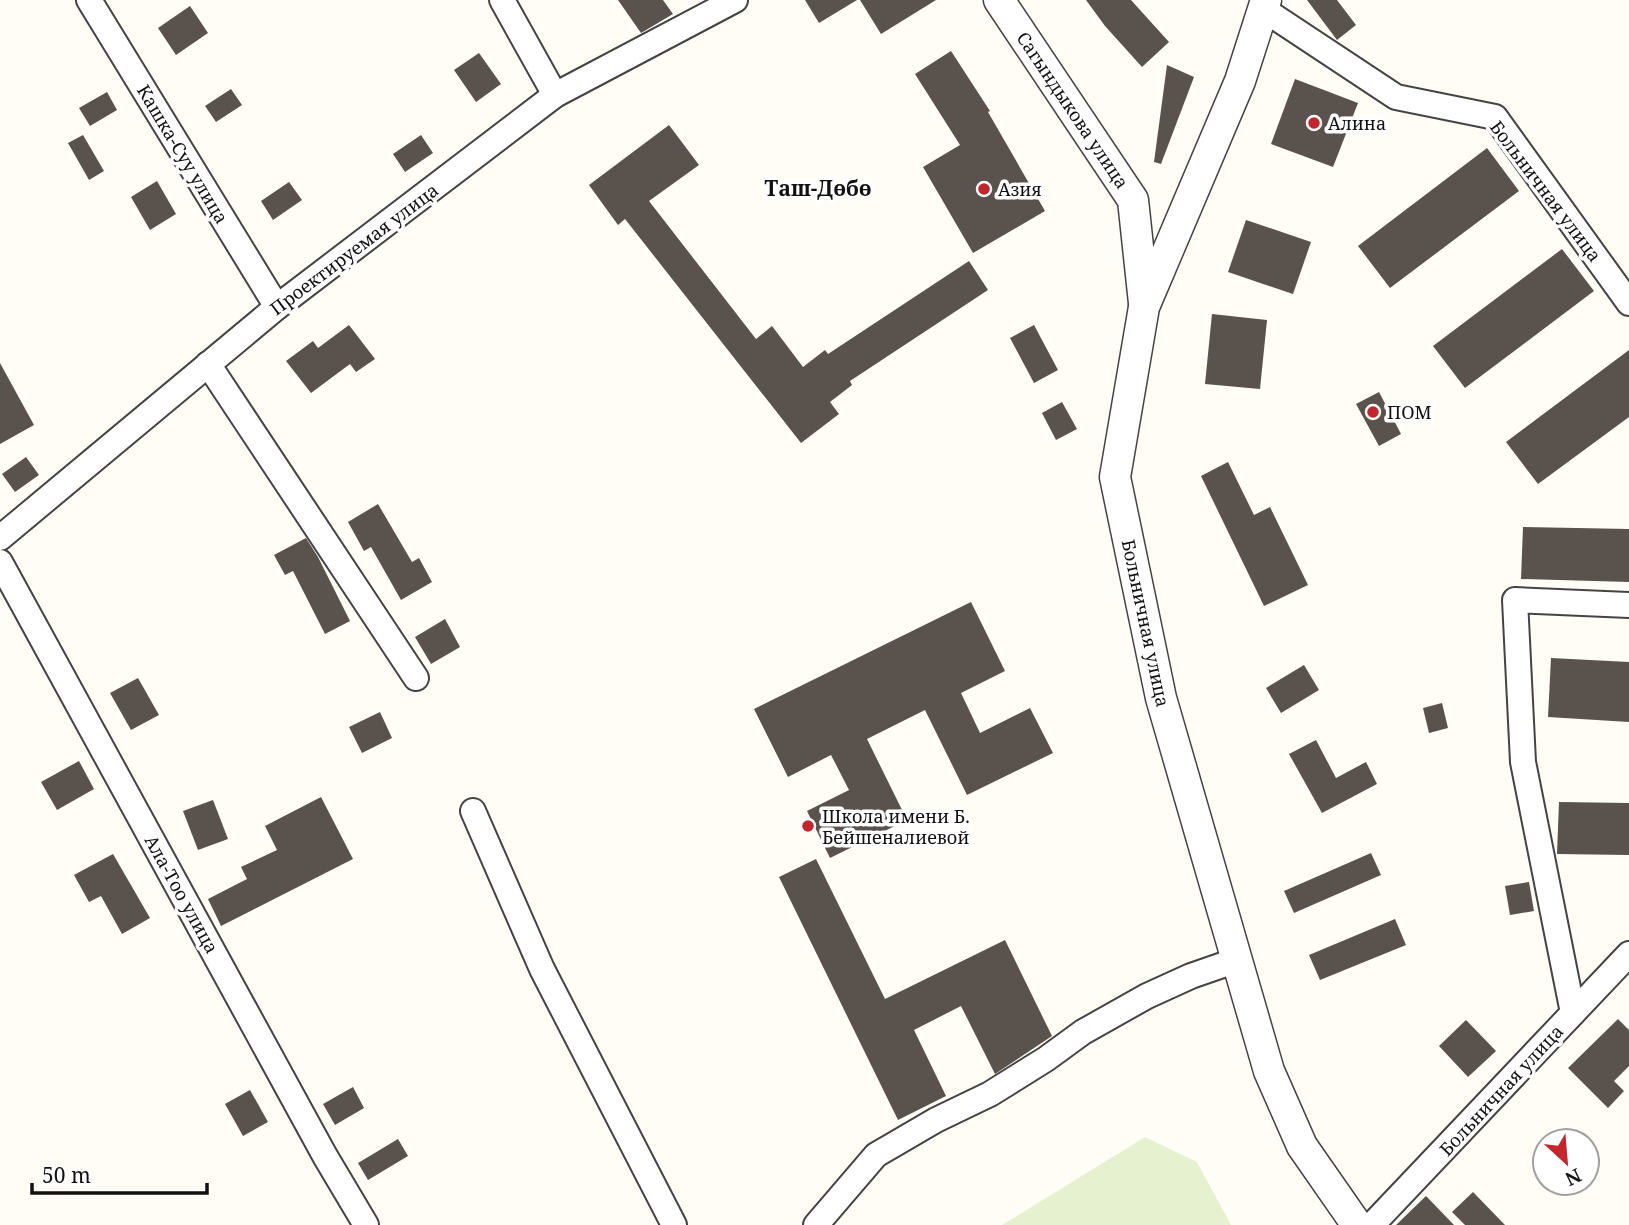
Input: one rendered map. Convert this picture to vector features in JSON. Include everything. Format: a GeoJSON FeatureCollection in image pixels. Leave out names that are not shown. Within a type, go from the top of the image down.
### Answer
{"type":"FeatureCollection","features":[{"type":"Feature","properties":{"kind":"street","name":"Кашка-Суу улица"},"geometry":{"type":"LineString","coordinates":[[89,0],[276,307]]}},
{"type":"Feature","properties":{"kind":"street"},"geometry":{"type":"LineString","coordinates":[[502,0],[555,95]]}},
{"type":"Feature","properties":{"kind":"street","name":"Проектируемая улица"},"geometry":{"type":"LineString","coordinates":[[0,538],[276,307],[555,95],[735,0]]}},
{"type":"Feature","properties":{"kind":"street","name":"Сагындыкова улица"},"geometry":{"type":"LineString","coordinates":[[999,0],[1133,200],[1144,307]]}},
{"type":"Feature","properties":{"kind":"street","name":"Больничная улица"},"geometry":{"type":"LineString","coordinates":[[1629,303],[1495,117],[1396,97],[1265,4],[1240,81],[1144,307],[1115,477],[1161,698],[1269,1071],[1301,1146],[1355,1222],[1573,1013],[1629,954]]}},
{"type":"Feature","properties":{"kind":"street"},"geometry":{"type":"LineString","coordinates":[[208,365],[416,678]]}},
{"type":"Feature","properties":{"kind":"street","name":"Ала-Тоо улица"},"geometry":{"type":"LineString","coordinates":[[0,562],[366,1225]]}},
{"type":"Feature","properties":{"kind":"street"},"geometry":{"type":"LineString","coordinates":[[1573,1013],[1523,762],[1515,600],[1629,605]]}},
{"type":"Feature","properties":{"kind":"street"},"geometry":{"type":"LineString","coordinates":[[473,811],[542,969],[674,1225]]}},
{"type":"Feature","properties":{"kind":"street"},"geometry":{"type":"LineString","coordinates":[[816,1225],[876,1155],[936,1120],[990,1094],[1083,1032],[1147,996],[1191,976],[1237,960]]}},
{"type":"Feature","properties":{"kind":"green space"},"geometry":{"type":"Polygon","coordinates":[[[1145,1137],[1197,1162],[1231,1225],[1002,1225],[1145,1137]]]}},
{"type":"Feature","properties":{"kind":"building"},"geometry":{"type":"Polygon","coordinates":[[[618,0],[663,0],[673,14],[641,33],[618,0]]]}},
{"type":"Feature","properties":{"kind":"building"},"geometry":{"type":"Polygon","coordinates":[[[805,0],[857,0],[819,23],[805,0]]]}},
{"type":"Feature","properties":{"kind":"building"},"geometry":{"type":"Polygon","coordinates":[[[860,0],[936,0],[881,34],[860,0]]]}},
{"type":"Feature","properties":{"kind":"building"},"geometry":{"type":"Polygon","coordinates":[[[1086,0],[1131,0],[1169,42],[1142,67],[1086,0]]]}},
{"type":"Feature","properties":{"kind":"building"},"geometry":{"type":"Polygon","coordinates":[[[1307,0],[1337,0],[1356,25],[1337,40],[1307,0]]]}},
{"type":"Feature","properties":{"kind":"building"},"geometry":{"type":"Polygon","coordinates":[[[190,6],[208,33],[176,55],[158,28],[190,6]]]}},
{"type":"Feature","properties":{"kind":"building","name":"Азия"},"geometry":{"type":"Polygon","coordinates":[[[951,51],[990,111],[988,112],[1045,211],[973,253],[923,167],[960,145],[915,74],[951,51]]]}},
{"type":"Feature","properties":{"kind":"building"},"geometry":{"type":"Polygon","coordinates":[[[479,53],[501,84],[476,102],[454,70],[479,53]]]}},
{"type":"Feature","properties":{"kind":"building"},"geometry":{"type":"Polygon","coordinates":[[[1167,65],[1194,77],[1161,164],[1154,162],[1167,65]]]}},
{"type":"Feature","properties":{"kind":"building","name":"Алина"},"geometry":{"type":"Polygon","coordinates":[[[1295,79],[1358,103],[1333,167],[1271,144],[1295,79]]]}},
{"type":"Feature","properties":{"kind":"building"},"geometry":{"type":"Polygon","coordinates":[[[231,89],[242,105],[216,122],[205,106],[231,89]]]}},
{"type":"Feature","properties":{"kind":"building"},"geometry":{"type":"Polygon","coordinates":[[[107,92],[117,110],[90,126],[79,108],[107,92]]]}},
{"type":"Feature","properties":{"kind":"building"},"geometry":{"type":"Polygon","coordinates":[[[669,125],[699,165],[649,201],[756,339],[772,326],[803,367],[825,350],[828,354],[969,261],[988,290],[850,381],[852,385],[830,402],[839,414],[801,443],[625,219],[618,225],[589,185],[669,125]]]}},
{"type":"Feature","properties":{"kind":"building"},"geometry":{"type":"Polygon","coordinates":[[[83,135],[104,171],[89,180],[68,143],[83,135]]]}},
{"type":"Feature","properties":{"kind":"building"},"geometry":{"type":"Polygon","coordinates":[[[421,135],[433,153],[405,172],[393,154],[421,135]]]}},
{"type":"Feature","properties":{"kind":"building"},"geometry":{"type":"Polygon","coordinates":[[[1487,148],[1519,191],[1390,288],[1358,246],[1487,148]]]}},
{"type":"Feature","properties":{"kind":"building"},"geometry":{"type":"Polygon","coordinates":[[[157,181],[176,214],[150,230],[131,197],[157,181]]]}},
{"type":"Feature","properties":{"kind":"building"},"geometry":{"type":"Polygon","coordinates":[[[289,182],[302,200],[273,220],[261,201],[289,182]]]}},
{"type":"Feature","properties":{"kind":"building"},"geometry":{"type":"Polygon","coordinates":[[[1246,220],[1311,242],[1293,294],[1228,272],[1246,220]]]}},
{"type":"Feature","properties":{"kind":"building"},"geometry":{"type":"Polygon","coordinates":[[[1562,249],[1594,291],[1465,388],[1433,346],[1562,249]]]}},
{"type":"Feature","properties":{"kind":"building"},"geometry":{"type":"Polygon","coordinates":[[[1212,314],[1267,320],[1260,389],[1205,384],[1212,314]]]}},
{"type":"Feature","properties":{"kind":"building"},"geometry":{"type":"Polygon","coordinates":[[[349,325],[375,359],[356,372],[350,364],[311,393],[286,361],[313,341],[318,348],[349,325]]]}},
{"type":"Feature","properties":{"kind":"building"},"geometry":{"type":"Polygon","coordinates":[[[1034,325],[1058,370],[1034,383],[1010,338],[1034,325]]]}},
{"type":"Feature","properties":{"kind":"building"},"geometry":{"type":"Polygon","coordinates":[[[1629,350],[1629,417],[1538,484],[1506,442],[1629,350]]]}},
{"type":"Feature","properties":{"kind":"building"},"geometry":{"type":"Polygon","coordinates":[[[0,363],[34,425],[0,444],[0,363]]]}},
{"type":"Feature","properties":{"kind":"building"},"geometry":{"type":"Polygon","coordinates":[[[1379,392],[1401,434],[1379,446],[1356,404],[1379,392]]]}},
{"type":"Feature","properties":{"kind":"building"},"geometry":{"type":"Polygon","coordinates":[[[1062,402],[1077,429],[1056,440],[1042,413],[1062,402]]]}},
{"type":"Feature","properties":{"kind":"building"},"geometry":{"type":"Polygon","coordinates":[[[26,457],[39,475],[15,492],[2,474],[26,457]]]}},
{"type":"Feature","properties":{"kind":"building"},"geometry":{"type":"Polygon","coordinates":[[[1228,462],[1254,515],[1270,507],[1308,585],[1264,606],[1201,476],[1228,462]]]}},
{"type":"Feature","properties":{"kind":"building"},"geometry":{"type":"Polygon","coordinates":[[[378,504],[412,562],[419,558],[432,582],[401,600],[371,547],[364,551],[348,522],[378,504]]]}},
{"type":"Feature","properties":{"kind":"building"},"geometry":{"type":"Polygon","coordinates":[[[1523,527],[1629,529],[1629,582],[1521,579],[1523,527]]]}},
{"type":"Feature","properties":{"kind":"building"},"geometry":{"type":"Polygon","coordinates":[[[306,538],[350,621],[325,634],[293,571],[285,575],[274,555],[306,538]]]}},
{"type":"Feature","properties":{"kind":"building","name":"Школа имени Б. Бейшеналиевой"},"geometry":{"type":"Polygon","coordinates":[[[971,602],[1005,671],[961,693],[980,733],[1030,708],[1053,753],[967,795],[925,710],[867,739],[907,820],[830,858],[807,811],[849,790],[831,755],[788,777],[754,709],[971,602]]]}},
{"type":"Feature","properties":{"kind":"building"},"geometry":{"type":"Polygon","coordinates":[[[445,619],[460,647],[431,664],[415,637],[445,619]]]}},
{"type":"Feature","properties":{"kind":"building"},"geometry":{"type":"Polygon","coordinates":[[[1551,658],[1629,662],[1629,722],[1548,717],[1551,658]]]}},
{"type":"Feature","properties":{"kind":"building"},"geometry":{"type":"Polygon","coordinates":[[[1304,665],[1319,690],[1281,713],[1266,688],[1304,665]]]}},
{"type":"Feature","properties":{"kind":"building"},"geometry":{"type":"Polygon","coordinates":[[[138,678],[159,715],[131,730],[110,693],[138,678]]]}},
{"type":"Feature","properties":{"kind":"building"},"geometry":{"type":"Polygon","coordinates":[[[1442,703],[1448,728],[1429,733],[1423,708],[1442,703]]]}},
{"type":"Feature","properties":{"kind":"building"},"geometry":{"type":"Polygon","coordinates":[[[380,712],[392,738],[362,753],[349,727],[380,712]]]}},
{"type":"Feature","properties":{"kind":"building"},"geometry":{"type":"Polygon","coordinates":[[[1316,740],[1336,778],[1366,762],[1377,784],[1322,813],[1289,754],[1316,740]]]}},
{"type":"Feature","properties":{"kind":"building"},"geometry":{"type":"Polygon","coordinates":[[[79,761],[94,789],[57,810],[41,782],[79,761]]]}},
{"type":"Feature","properties":{"kind":"building"},"geometry":{"type":"Polygon","coordinates":[[[321,797],[353,859],[221,926],[208,899],[247,879],[241,867],[277,850],[265,826],[321,797]]]}},
{"type":"Feature","properties":{"kind":"building"},"geometry":{"type":"Polygon","coordinates":[[[213,800],[228,839],[198,850],[183,811],[213,800]]]}},
{"type":"Feature","properties":{"kind":"building"},"geometry":{"type":"Polygon","coordinates":[[[1559,802],[1629,803],[1629,855],[1557,854],[1559,802]]]}},
{"type":"Feature","properties":{"kind":"building"},"geometry":{"type":"Polygon","coordinates":[[[1371,853],[1381,875],[1294,913],[1284,891],[1371,853]]]}},
{"type":"Feature","properties":{"kind":"building"},"geometry":{"type":"Polygon","coordinates":[[[113,854],[150,918],[122,934],[101,896],[89,902],[74,875],[113,854]]]}},
{"type":"Feature","properties":{"kind":"building"},"geometry":{"type":"Polygon","coordinates":[[[816,859],[885,999],[1005,940],[1052,1036],[995,1074],[961,1006],[914,1030],[946,1096],[898,1120],[779,877],[816,859]]]}},
{"type":"Feature","properties":{"kind":"building"},"geometry":{"type":"Polygon","coordinates":[[[1529,882],[1534,911],[1510,915],[1505,886],[1529,882]]]}},
{"type":"Feature","properties":{"kind":"building"},"geometry":{"type":"Polygon","coordinates":[[[1395,919],[1406,945],[1320,980],[1309,955],[1395,919]]]}},
{"type":"Feature","properties":{"kind":"building"},"geometry":{"type":"Polygon","coordinates":[[[1618,1019],[1629,1030],[1629,1066],[1614,1081],[1624,1091],[1608,1108],[1568,1068],[1618,1019]]]}},
{"type":"Feature","properties":{"kind":"building"},"geometry":{"type":"Polygon","coordinates":[[[1466,1020],[1496,1051],[1468,1077],[1439,1046],[1466,1020]]]}},
{"type":"Feature","properties":{"kind":"building"},"geometry":{"type":"Polygon","coordinates":[[[353,1087],[364,1108],[335,1125],[323,1104],[353,1087]]]}},
{"type":"Feature","properties":{"kind":"building"},"geometry":{"type":"Polygon","coordinates":[[[250,1090],[268,1122],[243,1136],[225,1104],[250,1090]]]}},
{"type":"Feature","properties":{"kind":"building"},"geometry":{"type":"Polygon","coordinates":[[[398,1139],[408,1156],[368,1180],[358,1163],[398,1139]]]}},
{"type":"Feature","properties":{"kind":"building"},"geometry":{"type":"Polygon","coordinates":[[[1473,1192],[1505,1225],[1465,1225],[1452,1212],[1473,1192]]]}},
{"type":"Feature","properties":{"kind":"building"},"geometry":{"type":"Polygon","coordinates":[[[1426,1196],[1454,1225],[1396,1225],[1426,1196]]]}},
{"type":"Feature","properties":{"kind":"place","name":"Алина"},"geometry":{"type":"Point","coordinates":[1314,123]}},
{"type":"Feature","properties":{"kind":"place","name":"Азия"},"geometry":{"type":"Point","coordinates":[984,189]}},
{"type":"Feature","properties":{"kind":"place","name":"ПОМ"},"geometry":{"type":"Point","coordinates":[1373,412]}},
{"type":"Feature","properties":{"kind":"place","name":"Школа имени Б. Бейшеналиевой"},"geometry":{"type":"Point","coordinates":[808,826]}},
{"type":"Feature","properties":{"kind":"district","name":"Таш-Дөбө"},"geometry":{"type":"Point","coordinates":[818,188]}}]}
